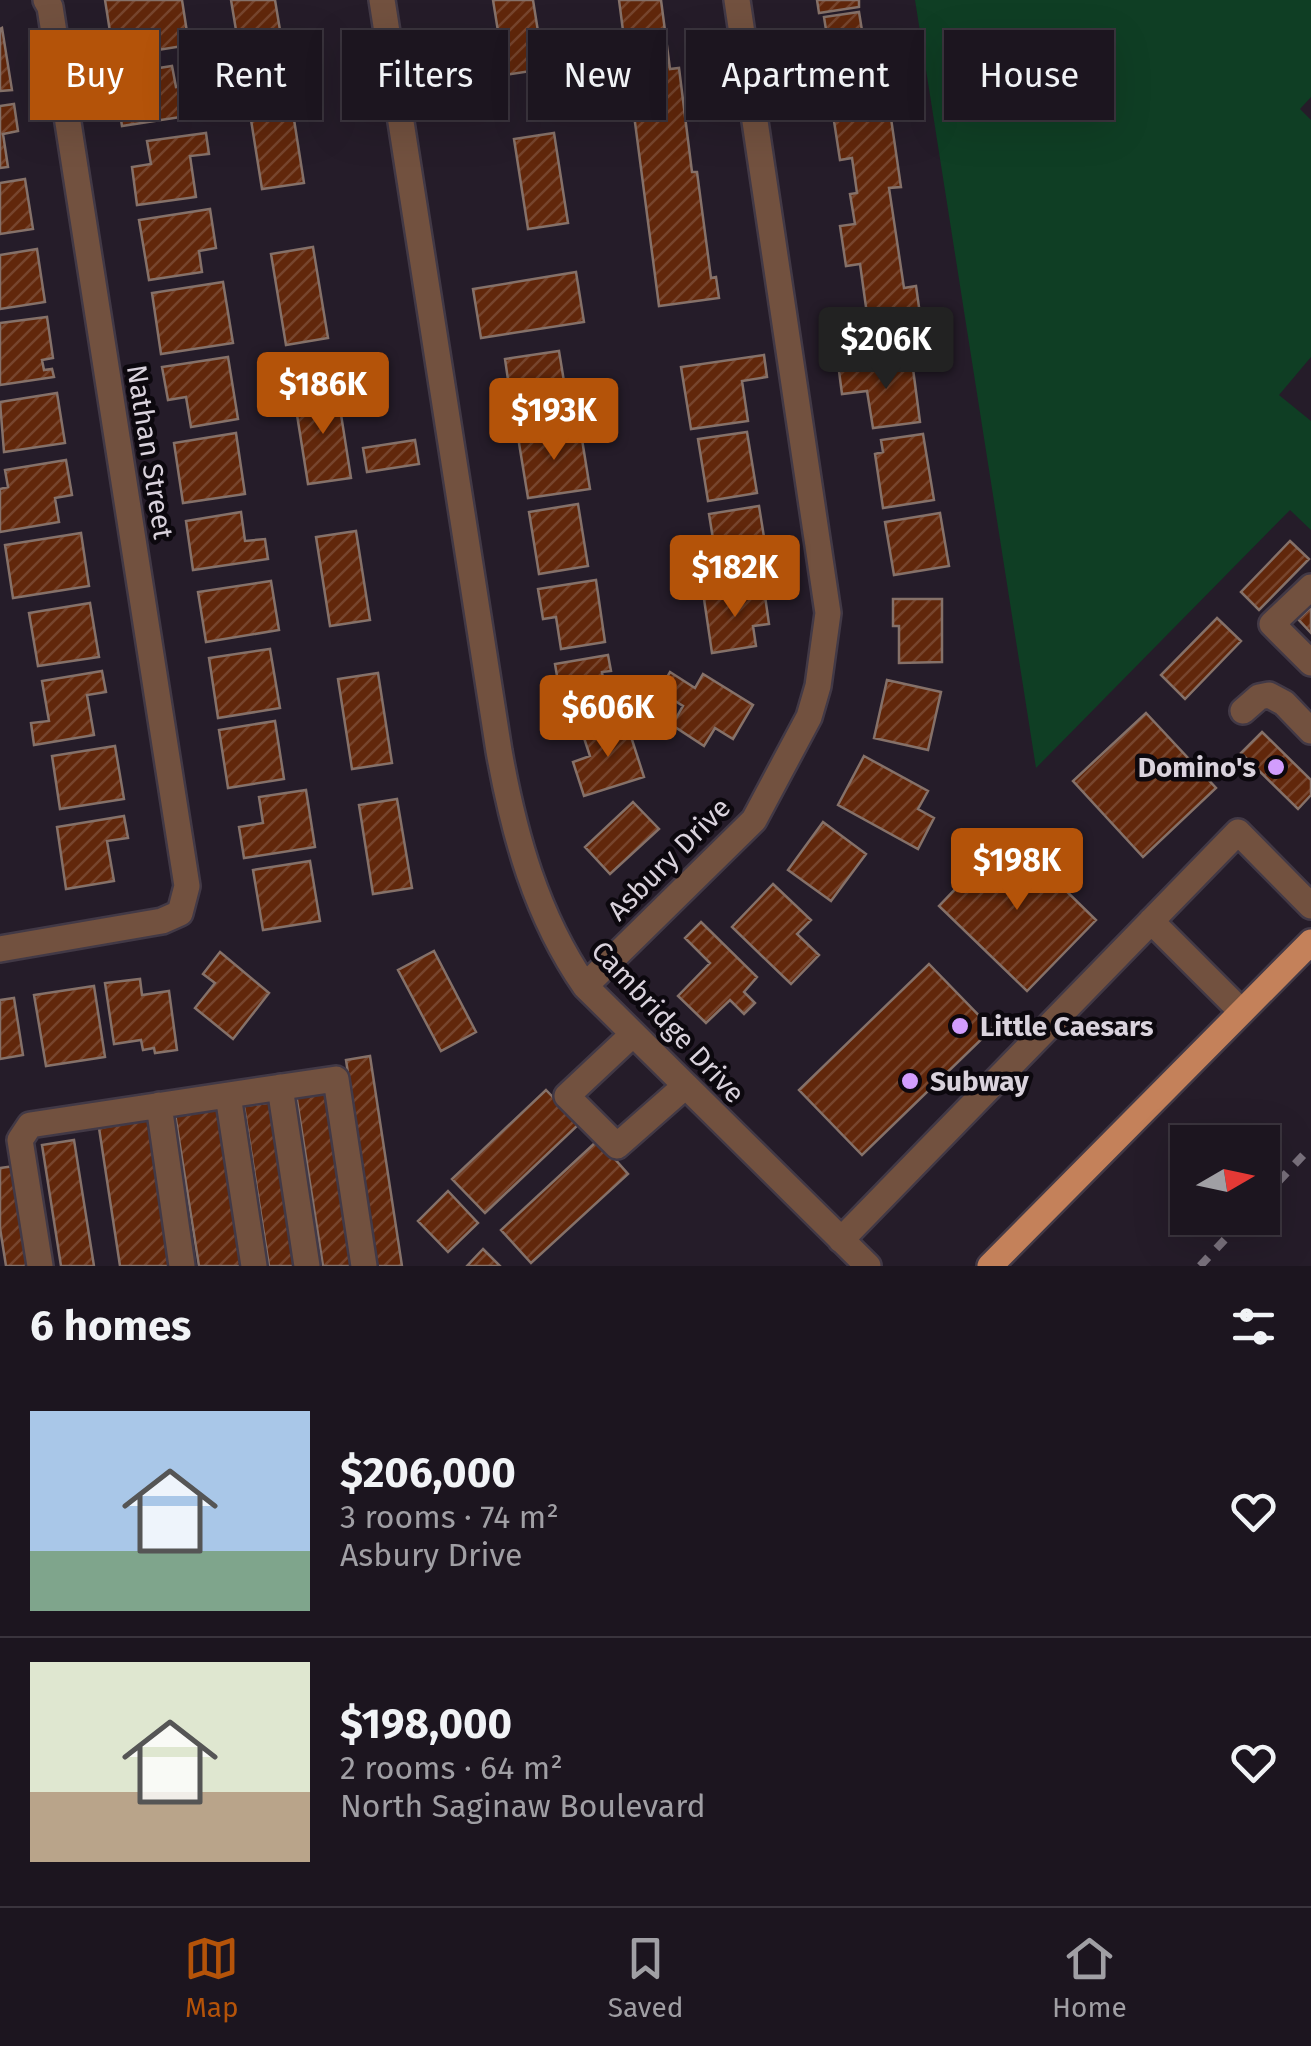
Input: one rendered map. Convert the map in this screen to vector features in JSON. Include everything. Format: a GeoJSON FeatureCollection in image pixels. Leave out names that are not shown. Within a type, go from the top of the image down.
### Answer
{"type":"FeatureCollection","features":[{"type":"Feature","properties":{"kind":"main road"},"geometry":{"type":"LineString","coordinates":[[990,1266],[1311,942]]}},
{"type":"Feature","properties":{"kind":"street","name":"Nathan Street"},"geometry":{"type":"LineString","coordinates":[[0,949],[149,925],[180,913],[187,886],[46,0]]}},
{"type":"Feature","properties":{"kind":"street","name":"Cambridge Drive"},"geometry":{"type":"LineString","coordinates":[[382,0],[508,799],[540,905],[567,960],[585,986],[868,1266]]}},
{"type":"Feature","properties":{"kind":"street","name":"Asbury Drive"},"geometry":{"type":"LineString","coordinates":[[585,986],[754,820],[809,717],[824,648],[828,613],[737,0]]}},
{"type":"Feature","properties":{"kind":"street"},"geometry":{"type":"LineString","coordinates":[[1311,588],[1272,624],[1311,663]]}},
{"type":"Feature","properties":{"kind":"street"},"geometry":{"type":"LineString","coordinates":[[1243,711],[1260,697],[1269,695],[1284,703],[1311,731]]}},
{"type":"Feature","properties":{"kind":"street"},"geometry":{"type":"LineString","coordinates":[[841,1240],[1238,832],[1311,906]]}},
{"type":"Feature","properties":{"kind":"street"},"geometry":{"type":"LineString","coordinates":[[1150,921],[1241,1011]]}},
{"type":"Feature","properties":{"kind":"street"},"geometry":{"type":"LineString","coordinates":[[632,1035],[566,1096],[618,1146],[684,1086]]}},
{"type":"Feature","properties":{"kind":"street"},"geometry":{"type":"LineString","coordinates":[[40,1266],[20,1140],[30,1125],[336,1079],[364,1266]]}},
{"type":"Feature","properties":{"kind":"street"},"geometry":{"type":"LineString","coordinates":[[280,1088],[307,1266]]}},
{"type":"Feature","properties":{"kind":"street"},"geometry":{"type":"LineString","coordinates":[[228,1095],[254,1266]]}},
{"type":"Feature","properties":{"kind":"street"},"geometry":{"type":"LineString","coordinates":[[159,1105],[182,1266]]}},
{"type":"Feature","properties":{"kind":"green space"},"geometry":{"type":"Polygon","coordinates":[[[915,0],[1311,0],[1311,97],[1300,109],[1311,120],[1311,357],[1279,395],[1311,421],[1311,530],[1290,510],[1036,768],[924,57],[924,30],[920,30],[915,0]]]}},
{"type":"Feature","properties":{"kind":"building"},"geometry":{"type":"Polygon","coordinates":[[[105,0],[182,0],[187,30],[179,30],[179,47],[159,50],[159,30],[110,30],[105,0]]]}},
{"type":"Feature","properties":{"kind":"building"},"geometry":{"type":"Polygon","coordinates":[[[231,0],[275,0],[280,30],[236,30],[231,0]]]}},
{"type":"Feature","properties":{"kind":"building"},"geometry":{"type":"Polygon","coordinates":[[[493,0],[533,0],[538,30],[528,30],[528,71],[508,75],[508,30],[498,30],[493,0]]]}},
{"type":"Feature","properties":{"kind":"building"},"geometry":{"type":"Polygon","coordinates":[[[619,0],[661,0],[665,30],[623,30],[619,0]]]}},
{"type":"Feature","properties":{"kind":"building"},"geometry":{"type":"Polygon","coordinates":[[[817,0],[859,0],[859,7],[819,13],[817,0]]]}},
{"type":"Feature","properties":{"kind":"building"},"geometry":{"type":"Polygon","coordinates":[[[859,12],[862,30],[826,30],[824,17],[859,12]]]}},
{"type":"Feature","properties":{"kind":"building"},"geometry":{"type":"Polygon","coordinates":[[[0,29],[12,90],[0,91],[0,29]]]}},
{"type":"Feature","properties":{"kind":"building"},"geometry":{"type":"Polygon","coordinates":[[[666,38],[670,69],[679,68],[692,172],[697,172],[711,278],[716,277],[719,298],[659,306],[635,120],[666,120],[666,38]]]}},
{"type":"Feature","properties":{"kind":"building"},"geometry":{"type":"Polygon","coordinates":[[[172,66],[179,87],[179,117],[122,126],[121,120],[159,120],[159,68],[172,66]]]}},
{"type":"Feature","properties":{"kind":"building"},"geometry":{"type":"Polygon","coordinates":[[[14,104],[18,131],[3,134],[8,167],[0,168],[0,106],[14,104]]]}},
{"type":"Feature","properties":{"kind":"building"},"geometry":{"type":"Polygon","coordinates":[[[251,120],[294,120],[304,183],[262,189],[251,120]]]}},
{"type":"Feature","properties":{"kind":"building"},"geometry":{"type":"Polygon","coordinates":[[[891,120],[901,187],[889,188],[904,288],[916,286],[924,342],[872,350],[860,264],[846,266],[840,226],[855,224],[850,194],[857,193],[852,158],[840,160],[834,121],[891,120]]]}},
{"type":"Feature","properties":{"kind":"building"},"geometry":{"type":"Polygon","coordinates":[[[206,133],[209,154],[190,156],[196,197],[137,205],[132,167],[151,164],[147,141],[206,133]]]}},
{"type":"Feature","properties":{"kind":"building"},"geometry":{"type":"Polygon","coordinates":[[[554,133],[568,223],[528,229],[514,139],[554,133]]]}},
{"type":"Feature","properties":{"kind":"building"},"geometry":{"type":"Polygon","coordinates":[[[25,179],[33,229],[0,234],[0,183],[25,179]]]}},
{"type":"Feature","properties":{"kind":"building"},"geometry":{"type":"Polygon","coordinates":[[[210,209],[216,248],[199,251],[202,272],[149,280],[139,220],[210,209]]]}},
{"type":"Feature","properties":{"kind":"building"},"geometry":{"type":"Polygon","coordinates":[[[313,247],[328,338],[286,345],[271,254],[313,247]]]}},
{"type":"Feature","properties":{"kind":"building"},"geometry":{"type":"Polygon","coordinates":[[[37,249],[45,302],[0,309],[0,255],[37,249]]]}},
{"type":"Feature","properties":{"kind":"building"},"geometry":{"type":"Polygon","coordinates":[[[576,272],[584,322],[481,338],[473,289],[576,272]]]}},
{"type":"Feature","properties":{"kind":"building"},"geometry":{"type":"Polygon","coordinates":[[[223,282],[233,343],[161,354],[152,293],[223,282]]]}},
{"type":"Feature","properties":{"kind":"building"},"geometry":{"type":"Polygon","coordinates":[[[47,317],[53,358],[42,360],[44,370],[52,369],[54,377],[0,385],[0,323],[47,317]]]}},
{"type":"Feature","properties":{"kind":"building"},"geometry":{"type":"Polygon","coordinates":[[[559,351],[569,412],[514,421],[505,359],[559,351]]]}},
{"type":"Feature","properties":{"kind":"building"},"geometry":{"type":"Polygon","coordinates":[[[764,355],[767,377],[742,381],[748,421],[691,429],[681,367],[764,355]]]}},
{"type":"Feature","properties":{"kind":"building"},"geometry":{"type":"Polygon","coordinates":[[[228,357],[238,419],[191,427],[186,397],[168,400],[162,367],[228,357]]]}},
{"type":"Feature","properties":{"kind":"building"},"geometry":{"type":"Polygon","coordinates":[[[912,361],[920,422],[873,428],[867,391],[842,394],[839,371],[912,361]]]}},
{"type":"Feature","properties":{"kind":"building"},"geometry":{"type":"Polygon","coordinates":[[[337,389],[351,478],[308,484],[294,396],[337,389]]]}},
{"type":"Feature","properties":{"kind":"building"},"geometry":{"type":"Polygon","coordinates":[[[57,393],[65,443],[4,452],[0,402],[57,393]]]}},
{"type":"Feature","properties":{"kind":"building"},"geometry":{"type":"Polygon","coordinates":[[[580,427],[590,489],[528,498],[518,437],[580,427]]]}},
{"type":"Feature","properties":{"kind":"building"},"geometry":{"type":"Polygon","coordinates":[[[747,432],[757,493],[708,501],[698,439],[747,432]]]}},
{"type":"Feature","properties":{"kind":"building"},"geometry":{"type":"Polygon","coordinates":[[[236,433],[245,494],[183,503],[174,443],[236,433]]]}},
{"type":"Feature","properties":{"kind":"building"},"geometry":{"type":"Polygon","coordinates":[[[923,434],[934,500],[883,508],[875,454],[883,452],[881,440],[923,434]]]}},
{"type":"Feature","properties":{"kind":"building"},"geometry":{"type":"Polygon","coordinates":[[[415,440],[419,464],[367,472],[363,448],[415,440]]]}},
{"type":"Feature","properties":{"kind":"building"},"geometry":{"type":"Polygon","coordinates":[[[66,460],[72,495],[55,498],[59,522],[0,532],[0,489],[8,487],[5,470],[66,460]]]}},
{"type":"Feature","properties":{"kind":"building"},"geometry":{"type":"Polygon","coordinates":[[[578,504],[588,566],[539,574],[529,512],[578,504]]]}},
{"type":"Feature","properties":{"kind":"building"},"geometry":{"type":"Polygon","coordinates":[[[759,506],[768,562],[718,570],[709,514],[759,506]]]}},
{"type":"Feature","properties":{"kind":"building"},"geometry":{"type":"Polygon","coordinates":[[[241,512],[245,541],[265,539],[268,559],[193,570],[186,521],[241,512]]]}},
{"type":"Feature","properties":{"kind":"building"},"geometry":{"type":"Polygon","coordinates":[[[940,513],[949,566],[894,575],[885,522],[940,513]]]}},
{"type":"Feature","properties":{"kind":"building"},"geometry":{"type":"Polygon","coordinates":[[[356,531],[370,620],[330,626],[316,537],[356,531]]]}},
{"type":"Feature","properties":{"kind":"building"},"geometry":{"type":"Polygon","coordinates":[[[81,533],[89,586],[13,598],[5,545],[81,533]]]}},
{"type":"Feature","properties":{"kind":"building"},"geometry":{"type":"Polygon","coordinates":[[[1290,541],[1309,559],[1259,610],[1241,592],[1290,541]]]}},
{"type":"Feature","properties":{"kind":"building"},"geometry":{"type":"Polygon","coordinates":[[[596,580],[605,642],[561,649],[556,617],[543,619],[538,589],[596,580]]]}},
{"type":"Feature","properties":{"kind":"building"},"geometry":{"type":"Polygon","coordinates":[[[271,581],[279,630],[206,642],[198,592],[271,581]]]}},
{"type":"Feature","properties":{"kind":"building"},"geometry":{"type":"Polygon","coordinates":[[[764,589],[769,624],[753,626],[756,646],[712,653],[704,599],[764,589]]]}},
{"type":"Feature","properties":{"kind":"building"},"geometry":{"type":"Polygon","coordinates":[[[893,599],[942,599],[942,662],[899,663],[899,626],[893,626],[893,599]]]}},
{"type":"Feature","properties":{"kind":"building"},"geometry":{"type":"Polygon","coordinates":[[[90,603],[99,657],[38,666],[29,613],[90,603]]]}},
{"type":"Feature","properties":{"kind":"building"},"geometry":{"type":"Polygon","coordinates":[[[1311,607],[1311,633],[1298,619],[1311,607]]]}},
{"type":"Feature","properties":{"kind":"building"},"geometry":{"type":"Polygon","coordinates":[[[1217,618],[1241,641],[1185,699],[1161,675],[1217,618]]]}},
{"type":"Feature","properties":{"kind":"building"},"geometry":{"type":"Polygon","coordinates":[[[270,649],[280,708],[218,718],[209,658],[270,649]]]}},
{"type":"Feature","properties":{"kind":"building"},"geometry":{"type":"Polygon","coordinates":[[[608,655],[611,671],[602,672],[607,705],[563,712],[555,664],[608,655]]]}},
{"type":"Feature","properties":{"kind":"building"},"geometry":{"type":"Polygon","coordinates":[[[102,671],[106,692],[87,695],[94,735],[34,745],[31,723],[49,721],[42,681],[102,671]]]}},
{"type":"Feature","properties":{"kind":"building"},"geometry":{"type":"Polygon","coordinates":[[[670,672],[695,688],[703,674],[753,705],[733,739],[715,728],[704,746],[672,725],[683,706],[659,691],[670,672]]]}},
{"type":"Feature","properties":{"kind":"building"},"geometry":{"type":"Polygon","coordinates":[[[378,673],[392,763],[352,769],[338,679],[378,673]]]}},
{"type":"Feature","properties":{"kind":"building"},"geometry":{"type":"Polygon","coordinates":[[[887,680],[941,692],[928,750],[874,738],[887,680]]]}},
{"type":"Feature","properties":{"kind":"building"},"geometry":{"type":"Polygon","coordinates":[[[1146,713],[1216,788],[1143,857],[1073,781],[1146,713]]]}},
{"type":"Feature","properties":{"kind":"building"},"geometry":{"type":"Polygon","coordinates":[[[275,721],[284,779],[228,788],[219,730],[275,721]]]}},
{"type":"Feature","properties":{"kind":"building"},"geometry":{"type":"Polygon","coordinates":[[[626,721],[644,777],[584,796],[573,762],[590,756],[583,735],[626,721]]]}},
{"type":"Feature","properties":{"kind":"building","name":"Domino's"},"geometry":{"type":"Polygon","coordinates":[[[1262,732],[1311,780],[1311,795],[1298,809],[1241,753],[1262,732]]]}},
{"type":"Feature","properties":{"kind":"building"},"geometry":{"type":"Polygon","coordinates":[[[115,746],[124,799],[60,809],[52,756],[115,746]]]}},
{"type":"Feature","properties":{"kind":"building"},"geometry":{"type":"Polygon","coordinates":[[[864,756],[928,791],[918,809],[934,818],[918,849],[838,805],[864,756]]]}},
{"type":"Feature","properties":{"kind":"building"},"geometry":{"type":"Polygon","coordinates":[[[306,790],[315,847],[244,858],[239,827],[263,823],[259,797],[306,790]]]}},
{"type":"Feature","properties":{"kind":"building"},"geometry":{"type":"Polygon","coordinates":[[[397,799],[412,888],[373,894],[359,805],[397,799]]]}},
{"type":"Feature","properties":{"kind":"building"},"geometry":{"type":"Polygon","coordinates":[[[633,802],[659,829],[610,874],[585,847],[633,802]]]}},
{"type":"Feature","properties":{"kind":"building"},"geometry":{"type":"Polygon","coordinates":[[[124,816],[128,838],[107,841],[114,881],[66,889],[57,827],[124,816]]]}},
{"type":"Feature","properties":{"kind":"building"},"geometry":{"type":"Polygon","coordinates":[[[823,822],[866,854],[831,901],[788,870],[823,822]]]}},
{"type":"Feature","properties":{"kind":"building"},"geometry":{"type":"Polygon","coordinates":[[[1008,834],[1096,920],[1027,991],[939,906],[1008,834]]]}},
{"type":"Feature","properties":{"kind":"building"},"geometry":{"type":"Polygon","coordinates":[[[310,861],[320,921],[263,930],[253,870],[310,861]]]}},
{"type":"Feature","properties":{"kind":"building"},"geometry":{"type":"Polygon","coordinates":[[[773,884],[811,920],[797,934],[819,955],[791,984],[732,927],[773,884]]]}},
{"type":"Feature","properties":{"kind":"building"},"geometry":{"type":"Polygon","coordinates":[[[701,922],[757,977],[744,992],[755,1003],[744,1014],[730,1000],[706,1023],[678,996],[710,963],[685,938],[701,922]]]}},
{"type":"Feature","properties":{"kind":"building"},"geometry":{"type":"Polygon","coordinates":[[[434,951],[476,1032],[441,1051],[398,970],[434,951]]]}},
{"type":"Feature","properties":{"kind":"building"},"geometry":{"type":"Polygon","coordinates":[[[220,952],[269,993],[233,1039],[195,1008],[215,983],[203,974],[220,952]]]}},
{"type":"Feature","properties":{"kind":"building"},"geometry":{"type":"Polygon","coordinates":[[[929,964],[992,1029],[862,1155],[799,1090],[929,964]]]}},
{"type":"Feature","properties":{"kind":"building"},"geometry":{"type":"Polygon","coordinates":[[[140,979],[142,995],[169,991],[177,1050],[143,1050],[141,1040],[114,1044],[105,983],[140,979]]]}},
{"type":"Feature","properties":{"kind":"building"},"geometry":{"type":"Polygon","coordinates":[[[94,986],[105,1057],[46,1066],[34,995],[94,986]]]}},
{"type":"Feature","properties":{"kind":"building"},"geometry":{"type":"Polygon","coordinates":[[[14,998],[23,1055],[0,1059],[0,1000],[14,998]]]}},
{"type":"Feature","properties":{"kind":"building"},"geometry":{"type":"Polygon","coordinates":[[[370,1056],[402,1266],[377,1266],[346,1060],[370,1056]]]}},
{"type":"Feature","properties":{"kind":"building"},"geometry":{"type":"Polygon","coordinates":[[[326,1089],[354,1266],[323,1266],[296,1094],[326,1089]]]}},
{"type":"Feature","properties":{"kind":"building"},"geometry":{"type":"Polygon","coordinates":[[[546,1090],[579,1124],[485,1213],[452,1179],[546,1090]]]}},
{"type":"Feature","properties":{"kind":"building"},"geometry":{"type":"Polygon","coordinates":[[[274,1102],[300,1266],[269,1266],[244,1106],[274,1102]]]}},
{"type":"Feature","properties":{"kind":"building"},"geometry":{"type":"Polygon","coordinates":[[[222,1106],[247,1266],[199,1266],[175,1114],[222,1106]]]}},
{"type":"Feature","properties":{"kind":"building"},"geometry":{"type":"Polygon","coordinates":[[[148,1120],[171,1266],[120,1266],[99,1128],[148,1120]]]}},
{"type":"Feature","properties":{"kind":"building"},"geometry":{"type":"Polygon","coordinates":[[[74,1140],[94,1266],[61,1266],[42,1145],[74,1140]]]}},
{"type":"Feature","properties":{"kind":"building"},"geometry":{"type":"Polygon","coordinates":[[[598,1140],[628,1174],[531,1263],[501,1230],[598,1140]]]}},
{"type":"Feature","properties":{"kind":"building"},"geometry":{"type":"Polygon","coordinates":[[[15,1166],[31,1266],[6,1266],[0,1228],[0,1168],[15,1166]]]}},
{"type":"Feature","properties":{"kind":"building"},"geometry":{"type":"Polygon","coordinates":[[[448,1191],[478,1223],[448,1252],[418,1221],[448,1191]]]}},
{"type":"Feature","properties":{"kind":"building"},"geometry":{"type":"Polygon","coordinates":[[[483,1249],[500,1266],[467,1266],[483,1249]]]}},
{"type":"Feature","properties":{"kind":"railway"},"geometry":{"type":"LineString","coordinates":[[1280,1180],[1311,1147]]}},
{"type":"Feature","properties":{"kind":"railway"},"geometry":{"type":"LineString","coordinates":[[1200,1266],[1229,1235]]}},
{"type":"Feature","properties":{"kind":"place","name":"Domino's"},"geometry":{"type":"Point","coordinates":[1276,767]}},
{"type":"Feature","properties":{"kind":"place","name":"Little Caesars"},"geometry":{"type":"Point","coordinates":[960,1026]}},
{"type":"Feature","properties":{"kind":"place","name":"Subway"},"geometry":{"type":"Point","coordinates":[910,1081]}}]}
